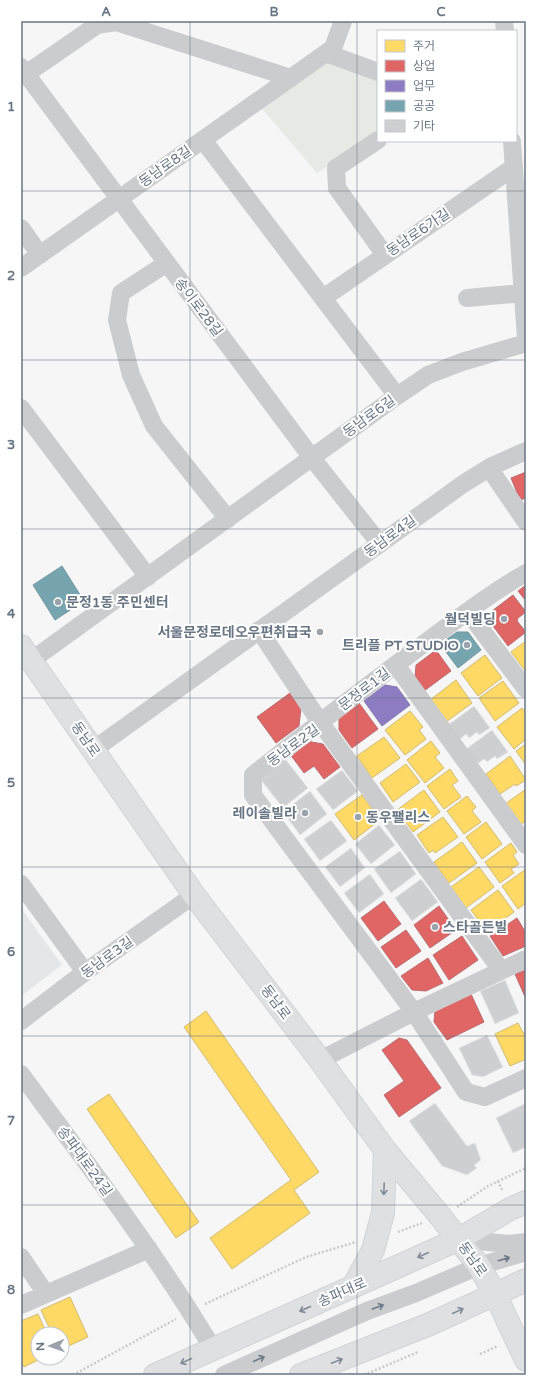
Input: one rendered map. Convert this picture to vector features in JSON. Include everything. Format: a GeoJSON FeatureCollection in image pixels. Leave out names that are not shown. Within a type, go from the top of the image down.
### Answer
{"type":"FeatureCollection","features":[{"type":"Feature","properties":{"kind":"main road","name":"동남로"},"geometry":{"type":"LineString","coordinates":[[26,653],[194,894],[320,1060],[385,1150],[479,1266],[495,1294],[526,1360]]}},
{"type":"Feature","properties":{"kind":"main road"},"geometry":{"type":"LineString","coordinates":[[353,1288],[372,1250],[383,1213],[385,1150]]}},
{"type":"Feature","properties":{"kind":"main road","name":"송파대로"},"geometry":{"type":"LineString","coordinates":[[155,1375],[213,1348],[353,1288],[458,1239],[510,1209],[526,1202]]}},
{"type":"Feature","properties":{"kind":"main road"},"geometry":{"type":"LineString","coordinates":[[301,1375],[430,1324],[526,1280]]}},
{"type":"Feature","properties":{"kind":"street","name":"동남로8길"},"geometry":{"type":"LineString","coordinates":[[21,268],[333,48],[343,21]]}},
{"type":"Feature","properties":{"kind":"street"},"geometry":{"type":"LineString","coordinates":[[24,71],[97,25],[116,22],[291,78]]}},
{"type":"Feature","properties":{"kind":"street"},"geometry":{"type":"LineString","coordinates":[[326,52],[377,72]]}},
{"type":"Feature","properties":{"kind":"street","name":"송이로28길"},"geometry":{"type":"LineString","coordinates":[[24,71],[312,458],[380,544]]}},
{"type":"Feature","properties":{"kind":"street"},"geometry":{"type":"LineString","coordinates":[[203,140],[397,396]]}},
{"type":"Feature","properties":{"kind":"street"},"geometry":{"type":"LineString","coordinates":[[377,141],[336,168],[337,188],[384,255]]}},
{"type":"Feature","properties":{"kind":"street"},"geometry":{"type":"LineString","coordinates":[[512,142],[526,338]]}},
{"type":"Feature","properties":{"kind":"street","name":"동남로6가길"},"geometry":{"type":"LineString","coordinates":[[323,298],[514,167]]}},
{"type":"Feature","properties":{"kind":"street"},"geometry":{"type":"LineString","coordinates":[[21,228],[40,254]]}},
{"type":"Feature","properties":{"kind":"street"},"geometry":{"type":"LineString","coordinates":[[167,263],[121,293],[117,320],[131,376],[154,426],[228,518]]}},
{"type":"Feature","properties":{"kind":"street"},"geometry":{"type":"LineString","coordinates":[[467,298],[523,293]]}},
{"type":"Feature","properties":{"kind":"street","name":"동남로6길"},"geometry":{"type":"LineString","coordinates":[[26,653],[148,577],[428,375],[462,362],[526,343]]}},
{"type":"Feature","properties":{"kind":"street"},"geometry":{"type":"LineString","coordinates":[[21,408],[148,577]]}},
{"type":"Feature","properties":{"kind":"street","name":"동남로4길"},"geometry":{"type":"LineString","coordinates":[[93,750],[463,484],[489,468],[526,451]]}},
{"type":"Feature","properties":{"kind":"street"},"geometry":{"type":"LineString","coordinates":[[489,468],[526,522]]}},
{"type":"Feature","properties":{"kind":"street","name":"문정로1길"},"geometry":{"type":"LineString","coordinates":[[320,722],[468,612],[526,573]]}},
{"type":"Feature","properties":{"kind":"street"},"geometry":{"type":"LineString","coordinates":[[468,612],[526,688]]}},
{"type":"Feature","properties":{"kind":"street"},"geometry":{"type":"LineString","coordinates":[[260,630],[320,722]]}},
{"type":"Feature","properties":{"kind":"street"},"geometry":{"type":"LineString","coordinates":[[396,665],[526,845]]}},
{"type":"Feature","properties":{"kind":"street","name":"동남로2길"},"geometry":{"type":"LineString","coordinates":[[414,1012],[253,794],[253,775],[320,722],[501,970]]}},
{"type":"Feature","properties":{"kind":"street"},"geometry":{"type":"LineString","coordinates":[[21,884],[85,972]]}},
{"type":"Feature","properties":{"kind":"street","name":"동남로3길"},"geometry":{"type":"LineString","coordinates":[[21,1021],[85,972],[194,894]]}},
{"type":"Feature","properties":{"kind":"street"},"geometry":{"type":"LineString","coordinates":[[320,1060],[414,1012],[526,959]]}},
{"type":"Feature","properties":{"kind":"street"},"geometry":{"type":"LineString","coordinates":[[414,1012],[466,1092],[485,1097],[526,1078]]}},
{"type":"Feature","properties":{"kind":"street","name":"송파대로24길"},"geometry":{"type":"LineString","coordinates":[[21,1074],[148,1249],[191,1311],[213,1348]]}},
{"type":"Feature","properties":{"kind":"street"},"geometry":{"type":"LineString","coordinates":[[458,1239],[508,1244],[526,1242]]}},
{"type":"Feature","properties":{"kind":"street"},"geometry":{"type":"LineString","coordinates":[[21,1305],[148,1249]]}},
{"type":"Feature","properties":{"kind":"street"},"geometry":{"type":"LineString","coordinates":[[224,1375],[367,1311],[416,1293],[479,1266],[526,1252]]}},
{"type":"Feature","properties":{"kind":"street"},"geometry":{"type":"LineString","coordinates":[[21,1257],[46,1294]]}},
{"type":"Feature","properties":{"kind":"path"},"geometry":{"type":"LineString","coordinates":[[462,1204],[488,1186],[526,1168]]}},
{"type":"Feature","properties":{"kind":"path"},"geometry":{"type":"LineString","coordinates":[[306,1257],[377,1235]]}},
{"type":"Feature","properties":{"kind":"path"},"geometry":{"type":"LineString","coordinates":[[364,1375],[418,1352]]}},
{"type":"Feature","properties":{"kind":"shaded area"},"geometry":{"type":"Polygon","coordinates":[[[320,60],[377,81],[377,133],[317,173],[259,105],[320,60]]]}},
{"type":"Feature","properties":{"kind":"shaded area"},"geometry":{"type":"Polygon","coordinates":[[[21,908],[62,965],[21,996],[21,908]]]}},
{"type":"Feature","properties":{"kind":"building: 주거"},"geometry":{"type":"Polygon","coordinates":[[[526,641],[526,672],[511,652],[526,641]]]}},
{"type":"Feature","properties":{"kind":"building: 주거"},"geometry":{"type":"Polygon","coordinates":[[[485,655],[502,678],[478,696],[461,673],[485,655]]]}},
{"type":"Feature","properties":{"kind":"building: 주거"},"geometry":{"type":"Polygon","coordinates":[[[456,680],[472,703],[446,722],[430,700],[456,680]]]}},
{"type":"Feature","properties":{"kind":"building: 주거"},"geometry":{"type":"Polygon","coordinates":[[[503,681],[519,703],[495,721],[479,698],[503,681]]]}},
{"type":"Feature","properties":{"kind":"building: 주거"},"geometry":{"type":"Polygon","coordinates":[[[522,708],[526,713],[526,739],[514,749],[497,727],[522,708]]]}},
{"type":"Feature","properties":{"kind":"building: 주거"},"geometry":{"type":"Polygon","coordinates":[[[410,711],[423,727],[419,730],[426,739],[405,755],[385,730],[410,711]]]}},
{"type":"Feature","properties":{"kind":"building: 주거"},"geometry":{"type":"Polygon","coordinates":[[[384,737],[400,758],[372,778],[357,756],[384,737]]]}},
{"type":"Feature","properties":{"kind":"building: 주거"},"geometry":{"type":"Polygon","coordinates":[[[431,741],[440,753],[435,757],[444,768],[425,783],[407,760],[431,741]]]}},
{"type":"Feature","properties":{"kind":"building: 주거"},"geometry":{"type":"Polygon","coordinates":[[[526,744],[526,765],[516,751],[526,744]]]}},
{"type":"Feature","properties":{"kind":"building: 주거"},"geometry":{"type":"Polygon","coordinates":[[[510,756],[526,780],[516,786],[515,784],[500,794],[486,774],[510,756]]]}},
{"type":"Feature","properties":{"kind":"building: 주거"},"geometry":{"type":"Polygon","coordinates":[[[406,764],[420,782],[393,802],[380,783],[406,764]]]}},
{"type":"Feature","properties":{"kind":"building: 주거"},"geometry":{"type":"Polygon","coordinates":[[[450,769],[458,781],[452,785],[461,797],[444,809],[427,786],[450,769]]]}},
{"type":"Feature","properties":{"kind":"building: 주거"},"geometry":{"type":"Polygon","coordinates":[[[526,789],[526,821],[520,825],[505,804],[526,789]]]}},
{"type":"Feature","properties":{"kind":"building: 주거"},"geometry":{"type":"Polygon","coordinates":[[[424,790],[440,812],[413,832],[397,810],[424,790]]]}},
{"type":"Feature","properties":{"kind":"building: 주거","name":"동우팰리스"},"geometry":{"type":"Polygon","coordinates":[[[362,795],[380,820],[354,840],[335,814],[362,795]]]}},
{"type":"Feature","properties":{"kind":"building: 주거"},"geometry":{"type":"Polygon","coordinates":[[[467,796],[476,807],[472,811],[481,822],[464,834],[447,811],[467,796]]]}},
{"type":"Feature","properties":{"kind":"building: 주거"},"geometry":{"type":"Polygon","coordinates":[[[443,817],[458,837],[435,853],[433,850],[429,853],[417,835],[443,817]]]}},
{"type":"Feature","properties":{"kind":"building: 주거"},"geometry":{"type":"Polygon","coordinates":[[[486,822],[502,844],[482,859],[466,837],[486,822]]]}},
{"type":"Feature","properties":{"kind":"building: 주거"},"geometry":{"type":"Polygon","coordinates":[[[462,842],[477,863],[449,883],[434,862],[462,842]]]}},
{"type":"Feature","properties":{"kind":"building: 주거"},"geometry":{"type":"Polygon","coordinates":[[[511,843],[517,852],[513,855],[519,864],[511,869],[514,873],[500,883],[485,862],[511,843]]]}},
{"type":"Feature","properties":{"kind":"building: 주거"},"geometry":{"type":"Polygon","coordinates":[[[479,867],[494,887],[466,908],[451,887],[479,867]]]}},
{"type":"Feature","properties":{"kind":"building: 주거"},"geometry":{"type":"Polygon","coordinates":[[[526,869],[526,903],[518,909],[502,886],[526,869]]]}},
{"type":"Feature","properties":{"kind":"building: 주거"},"geometry":{"type":"Polygon","coordinates":[[[498,890],[514,912],[487,932],[471,910],[498,890]]]}},
{"type":"Feature","properties":{"kind":"building: 주거"},"geometry":{"type":"Polygon","coordinates":[[[206,1011],[319,1172],[294,1190],[310,1213],[232,1269],[210,1238],[291,1180],[184,1027],[206,1011]]]}},
{"type":"Feature","properties":{"kind":"building: 주거"},"geometry":{"type":"Polygon","coordinates":[[[518,1023],[526,1038],[526,1059],[510,1066],[495,1034],[518,1023]]]}},
{"type":"Feature","properties":{"kind":"building: 주거"},"geometry":{"type":"Polygon","coordinates":[[[109,1094],[199,1222],[176,1238],[87,1109],[109,1094]]]}},
{"type":"Feature","properties":{"kind":"building: 주거"},"geometry":{"type":"Polygon","coordinates":[[[70,1297],[88,1337],[70,1345],[70,1326],[48,1326],[41,1310],[70,1297]]]}},
{"type":"Feature","properties":{"kind":"building: 주거"},"geometry":{"type":"Polygon","coordinates":[[[38,1314],[43,1326],[30,1326],[30,1364],[24,1367],[21,1361],[21,1321],[38,1314]]]}},
{"type":"Feature","properties":{"kind":"building: 상업"},"geometry":{"type":"Polygon","coordinates":[[[526,472],[526,498],[520,500],[511,478],[526,472]]]}},
{"type":"Feature","properties":{"kind":"building: 상업"},"geometry":{"type":"Polygon","coordinates":[[[526,585],[526,601],[518,591],[526,585]]]}},
{"type":"Feature","properties":{"kind":"building: 상업","name":"월덕빌딩"},"geometry":{"type":"Polygon","coordinates":[[[513,595],[526,612],[518,618],[517,621],[526,632],[508,646],[490,622],[492,611],[513,595]]]}},
{"type":"Feature","properties":{"kind":"building: 상업"},"geometry":{"type":"Polygon","coordinates":[[[436,650],[451,671],[424,691],[415,677],[416,665],[436,650]]]}},
{"type":"Feature","properties":{"kind":"building: 상업"},"geometry":{"type":"Polygon","coordinates":[[[290,693],[301,708],[299,726],[276,743],[257,717],[290,693]]]}},
{"type":"Feature","properties":{"kind":"building: 상업"},"geometry":{"type":"Polygon","coordinates":[[[359,703],[378,729],[352,748],[339,730],[339,718],[359,703]]]}},
{"type":"Feature","properties":{"kind":"building: 상업"},"geometry":{"type":"Polygon","coordinates":[[[306,741],[323,744],[340,767],[324,779],[314,766],[304,773],[290,754],[306,741]]]}},
{"type":"Feature","properties":{"kind":"building: 상업"},"geometry":{"type":"Polygon","coordinates":[[[384,901],[401,924],[378,941],[361,918],[384,901]]]}},
{"type":"Feature","properties":{"kind":"building: 상업","name":"스타골든빌"},"geometry":{"type":"Polygon","coordinates":[[[439,906],[456,930],[430,948],[414,925],[439,906]]]}},
{"type":"Feature","properties":{"kind":"building: 상업"},"geometry":{"type":"Polygon","coordinates":[[[517,918],[526,933],[526,946],[503,956],[490,936],[517,918]]]}},
{"type":"Feature","properties":{"kind":"building: 상업"},"geometry":{"type":"Polygon","coordinates":[[[406,930],[421,951],[396,968],[381,947],[406,930]]]}},
{"type":"Feature","properties":{"kind":"building: 상업"},"geometry":{"type":"Polygon","coordinates":[[[462,936],[478,960],[449,980],[433,955],[462,936]]]}},
{"type":"Feature","properties":{"kind":"building: 상업"},"geometry":{"type":"Polygon","coordinates":[[[428,958],[443,983],[426,991],[412,990],[401,976],[428,958]]]}},
{"type":"Feature","properties":{"kind":"building: 상업"},"geometry":{"type":"Polygon","coordinates":[[[526,970],[526,999],[515,974],[526,970]]]}},
{"type":"Feature","properties":{"kind":"building: 상업"},"geometry":{"type":"Polygon","coordinates":[[[471,994],[484,1022],[447,1040],[434,1022],[435,1010],[471,994]]]}},
{"type":"Feature","properties":{"kind":"building: 상업"},"geometry":{"type":"Polygon","coordinates":[[[399,1038],[407,1040],[441,1088],[399,1117],[384,1095],[404,1081],[382,1050],[399,1038]]]}},
{"type":"Feature","properties":{"kind":"building: 업무"},"geometry":{"type":"Polygon","coordinates":[[[385,685],[397,687],[410,705],[382,726],[364,701],[385,685]]]}},
{"type":"Feature","properties":{"kind":"building: 공공"},"geometry":{"type":"Polygon","coordinates":[[[62,566],[84,601],[55,620],[33,585],[62,566]]]}},
{"type":"Feature","properties":{"kind":"building: 공공"},"geometry":{"type":"Polygon","coordinates":[[[457,632],[468,632],[481,650],[458,668],[440,644],[457,632]]]}},
{"type":"Feature","properties":{"kind":"building: 기타"},"geometry":{"type":"Polygon","coordinates":[[[474,706],[490,728],[479,735],[477,732],[469,738],[466,734],[459,740],[448,725],[474,706]]]}},
{"type":"Feature","properties":{"kind":"building: 기타"},"geometry":{"type":"Polygon","coordinates":[[[492,730],[508,752],[497,759],[495,756],[487,762],[484,759],[477,764],[466,749],[492,730]]]}},
{"type":"Feature","properties":{"kind":"building: 기타"},"geometry":{"type":"Polygon","coordinates":[[[286,760],[308,788],[283,808],[261,780],[286,760]]]}},
{"type":"Feature","properties":{"kind":"building: 기타"},"geometry":{"type":"Polygon","coordinates":[[[342,770],[358,791],[333,810],[316,789],[342,770]]]}},
{"type":"Feature","properties":{"kind":"building: 기타","name":"레이솔빌라"},"geometry":{"type":"Polygon","coordinates":[[[310,791],[327,814],[300,835],[283,812],[310,791]]]}},
{"type":"Feature","properties":{"kind":"building: 기타"},"geometry":{"type":"Polygon","coordinates":[[[331,820],[347,841],[320,861],[304,839],[331,820]]]}},
{"type":"Feature","properties":{"kind":"building: 기타"},"geometry":{"type":"Polygon","coordinates":[[[379,825],[395,845],[371,864],[355,844],[379,825]]]}},
{"type":"Feature","properties":{"kind":"building: 기타"},"geometry":{"type":"Polygon","coordinates":[[[351,848],[365,868],[340,887],[325,867],[351,848]]]}},
{"type":"Feature","properties":{"kind":"building: 기타"},"geometry":{"type":"Polygon","coordinates":[[[400,851],[416,874],[391,893],[374,869],[400,851]]]}},
{"type":"Feature","properties":{"kind":"building: 기타"},"geometry":{"type":"Polygon","coordinates":[[[370,874],[384,894],[359,913],[344,893],[370,874]]]}},
{"type":"Feature","properties":{"kind":"building: 기타"},"geometry":{"type":"Polygon","coordinates":[[[421,879],[438,902],[412,921],[395,898],[421,879]]]}},
{"type":"Feature","properties":{"kind":"building: 기타"},"geometry":{"type":"Polygon","coordinates":[[[505,980],[519,1013],[495,1024],[480,991],[505,980]]]}},
{"type":"Feature","properties":{"kind":"building: 기타"},"geometry":{"type":"Polygon","coordinates":[[[487,1035],[503,1067],[483,1077],[472,1075],[459,1048],[487,1035]]]}},
{"type":"Feature","properties":{"kind":"building: 기타"},"geometry":{"type":"Polygon","coordinates":[[[435,1103],[467,1146],[475,1143],[481,1160],[474,1165],[477,1168],[467,1175],[442,1166],[409,1121],[435,1103]]]}},
{"type":"Feature","properties":{"kind":"building: 기타"},"geometry":{"type":"Polygon","coordinates":[[[526,1103],[526,1147],[513,1153],[496,1118],[526,1103]]]}},
{"type":"Feature","properties":{"kind":"place","name":"문정1동 주민센터"},"geometry":{"type":"Point","coordinates":[58,602]}},
{"type":"Feature","properties":{"kind":"place","name":"월덕빌딩"},"geometry":{"type":"Point","coordinates":[504,619]}},
{"type":"Feature","properties":{"kind":"place","name":"서울문정로데오우편취급국"},"geometry":{"type":"Point","coordinates":[320,632]}},
{"type":"Feature","properties":{"kind":"place","name":"트리플 PT STUDIO"},"geometry":{"type":"Point","coordinates":[467,645]}},
{"type":"Feature","properties":{"kind":"place","name":"레이솔빌라"},"geometry":{"type":"Point","coordinates":[305,813]}},
{"type":"Feature","properties":{"kind":"place","name":"동우팰리스"},"geometry":{"type":"Point","coordinates":[358,817]}},
{"type":"Feature","properties":{"kind":"place","name":"스타골든빌"},"geometry":{"type":"Point","coordinates":[435,927]}}]}
